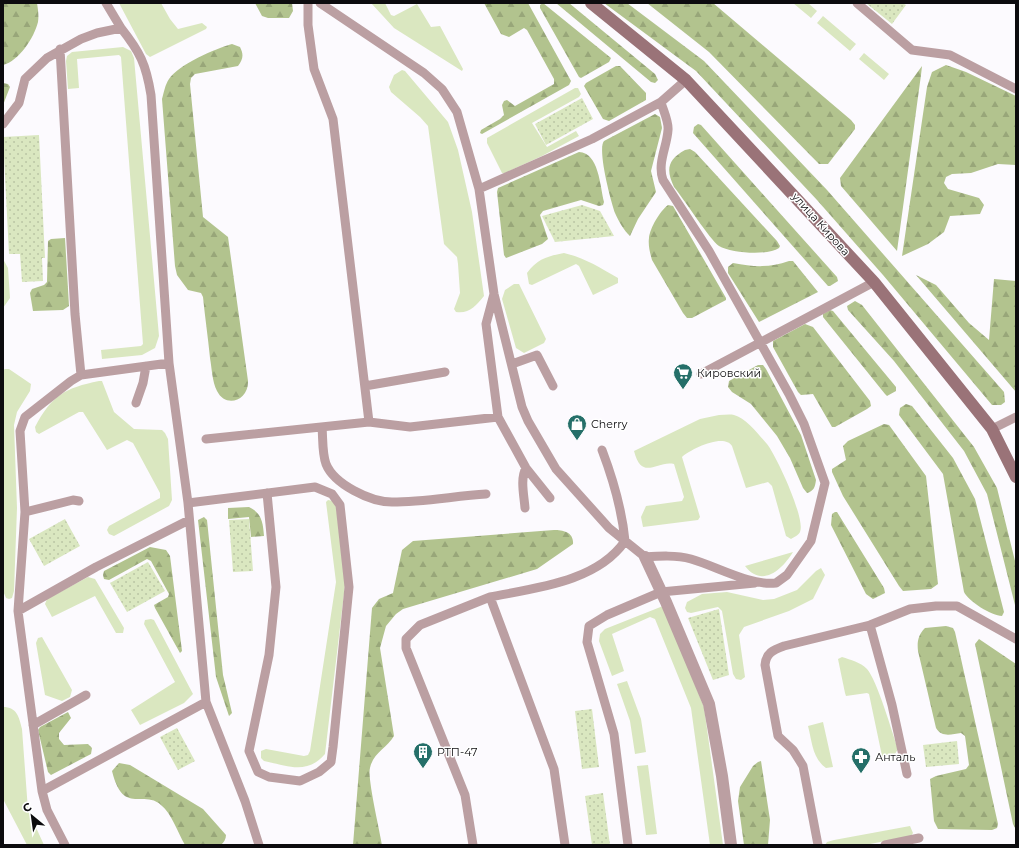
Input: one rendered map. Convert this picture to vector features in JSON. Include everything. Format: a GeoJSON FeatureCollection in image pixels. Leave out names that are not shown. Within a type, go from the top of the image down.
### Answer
{"type":"FeatureCollection","features":[{"type":"Feature","properties":{"kind":"main road","name":"улица Кирова"},"geometry":{"type":"LineString","coordinates":[[592,3],[686,80],[874,282],[992,429],[1016,476]]}},
{"type":"Feature","properties":{"kind":"street"},"geometry":{"type":"LineString","coordinates":[[645,557],[709,704],[722,776],[731,845]]}},
{"type":"Feature","properties":{"kind":"lane"},"geometry":{"type":"LineString","coordinates":[[106,3],[121,28],[134,45],[144,64],[151,95],[169,363],[188,503],[206,702],[246,801],[259,845]]}},
{"type":"Feature","properties":{"kind":"lane"},"geometry":{"type":"LineString","coordinates":[[308,3],[308,25],[314,69],[333,118],[369,422]]}},
{"type":"Feature","properties":{"kind":"lane"},"geometry":{"type":"LineString","coordinates":[[320,3],[424,73],[442,89],[457,112],[479,189],[494,294],[522,407],[528,421],[551,461],[609,528],[645,557],[670,556],[691,559],[759,582]]}},
{"type":"Feature","properties":{"kind":"lane"},"geometry":{"type":"LineString","coordinates":[[857,3],[912,50],[950,56],[1016,89]]}},
{"type":"Feature","properties":{"kind":"lane"},"geometry":{"type":"LineString","coordinates":[[3,124],[18,103],[25,79],[48,58],[60,49],[97,32],[121,28]]}},
{"type":"Feature","properties":{"kind":"lane"},"geometry":{"type":"LineString","coordinates":[[60,49],[75,314],[82,375]]}},
{"type":"Feature","properties":{"kind":"lane"},"geometry":{"type":"LineString","coordinates":[[479,189],[592,139],[661,102],[686,80]]}},
{"type":"Feature","properties":{"kind":"lane"},"geometry":{"type":"LineString","coordinates":[[628,845],[614,734],[587,642],[589,626],[607,615],[661,592],[759,582],[776,583],[784,579],[811,541],[825,483],[804,424],[760,341],[709,251],[663,180],[660,172],[669,128],[661,102]]}},
{"type":"Feature","properties":{"kind":"lane"},"geometry":{"type":"LineString","coordinates":[[701,374],[760,341],[874,282]]}},
{"type":"Feature","properties":{"kind":"lane"},"geometry":{"type":"LineString","coordinates":[[494,294],[486,324],[498,417],[526,468],[550,498]]}},
{"type":"Feature","properties":{"kind":"lane"},"geometry":{"type":"LineString","coordinates":[[512,364],[537,355],[553,386]]}},
{"type":"Feature","properties":{"kind":"lane"},"geometry":{"type":"LineString","coordinates":[[65,845],[47,810],[42,791],[18,611],[26,512],[20,431],[25,417],[71,381],[82,375],[169,363]]}},
{"type":"Feature","properties":{"kind":"lane"},"geometry":{"type":"LineString","coordinates":[[136,403],[143,383],[146,366]]}},
{"type":"Feature","properties":{"kind":"lane"},"geometry":{"type":"LineString","coordinates":[[365,386],[445,372]]}},
{"type":"Feature","properties":{"kind":"lane"},"geometry":{"type":"LineString","coordinates":[[206,438],[369,422],[410,427],[498,417]]}},
{"type":"Feature","properties":{"kind":"lane"},"geometry":{"type":"LineString","coordinates":[[992,429],[1016,417]]}},
{"type":"Feature","properties":{"kind":"lane"},"geometry":{"type":"LineString","coordinates":[[322,427],[325,462],[329,470],[343,484],[353,490],[391,502],[486,494]]}},
{"type":"Feature","properties":{"kind":"lane"},"geometry":{"type":"LineString","coordinates":[[473,845],[465,795],[406,648],[406,639],[420,625],[490,597],[529,589],[592,570],[617,553],[626,541],[612,477],[602,450]]}},
{"type":"Feature","properties":{"kind":"lane"},"geometry":{"type":"LineString","coordinates":[[525,508],[523,472],[526,468]]}},
{"type":"Feature","properties":{"kind":"lane"},"geometry":{"type":"LineString","coordinates":[[188,503],[267,493],[315,487],[332,494],[340,505],[349,587],[333,747],[330,762],[319,772],[300,781],[270,777],[258,772],[248,751],[267,668],[276,587],[267,493]]}},
{"type":"Feature","properties":{"kind":"lane"},"geometry":{"type":"LineString","coordinates":[[26,512],[73,500],[79,501]]}},
{"type":"Feature","properties":{"kind":"lane"},"geometry":{"type":"LineString","coordinates":[[18,611],[96,567],[189,520]]}},
{"type":"Feature","properties":{"kind":"lane"},"geometry":{"type":"LineString","coordinates":[[490,597],[554,769],[565,845]]}},
{"type":"Feature","properties":{"kind":"lane"},"geometry":{"type":"LineString","coordinates":[[818,845],[803,766],[792,750],[778,736],[775,725],[765,665],[766,657],[772,650],[870,625],[910,609],[957,606],[1016,639]]}},
{"type":"Feature","properties":{"kind":"lane"},"geometry":{"type":"LineString","coordinates":[[870,625],[894,712],[907,774]]}},
{"type":"Feature","properties":{"kind":"lane"},"geometry":{"type":"LineString","coordinates":[[33,725],[86,695]]}},
{"type":"Feature","properties":{"kind":"lane"},"geometry":{"type":"LineString","coordinates":[[42,791],[206,702]]}},
{"type":"Feature","properties":{"kind":"lane"},"geometry":{"type":"LineString","coordinates":[[885,845],[919,838]]}},
{"type":"Feature","properties":{"kind":"green space"},"geometry":{"type":"Polygon","coordinates":[[[3,3],[37,3],[38,22],[33,35],[25,48],[15,59],[3,65],[3,3]]]}},
{"type":"Feature","properties":{"kind":"green space"},"geometry":{"type":"Polygon","coordinates":[[[119,3],[161,3],[170,19],[178,29],[202,23],[207,27],[206,29],[150,57],[146,54],[119,3]]]}},
{"type":"Feature","properties":{"kind":"green space"},"geometry":{"type":"Polygon","coordinates":[[[255,3],[292,3],[293,11],[289,18],[268,18],[262,16],[255,3]]]}},
{"type":"Feature","properties":{"kind":"green space"},"geometry":{"type":"Polygon","coordinates":[[[371,3],[385,3],[391,15],[394,16],[417,4],[431,27],[440,26],[463,69],[462,71],[394,28],[371,3]]]}},
{"type":"Feature","properties":{"kind":"green space"},"geometry":{"type":"Polygon","coordinates":[[[484,3],[528,3],[571,81],[569,85],[482,134],[480,133],[481,130],[504,115],[502,105],[504,101],[507,100],[515,106],[554,84],[554,79],[527,30],[524,28],[509,37],[501,34],[484,3]]]}},
{"type":"Feature","properties":{"kind":"green space"},"geometry":{"type":"Polygon","coordinates":[[[543,3],[611,58],[609,62],[581,78],[579,77],[540,8],[540,5],[543,3]]]}},
{"type":"Feature","properties":{"kind":"green space"},"geometry":{"type":"Polygon","coordinates":[[[556,3],[569,3],[655,74],[658,80],[655,83],[651,82],[556,3]]]}},
{"type":"Feature","properties":{"kind":"green space"},"geometry":{"type":"Polygon","coordinates":[[[604,3],[627,3],[704,61],[827,190],[1004,392],[1005,402],[1001,405],[992,405],[883,275],[817,200],[696,71],[604,3]]]}},
{"type":"Feature","properties":{"kind":"green space"},"geometry":{"type":"Polygon","coordinates":[[[647,3],[713,3],[851,120],[855,125],[855,129],[828,164],[819,164],[709,52],[647,3]]]}},
{"type":"Feature","properties":{"kind":"green space"},"geometry":{"type":"Polygon","coordinates":[[[793,3],[808,3],[817,11],[811,18],[793,3]]]}},
{"type":"Feature","properties":{"kind":"green space"},"geometry":{"type":"Polygon","coordinates":[[[866,3],[902,3],[906,5],[892,24],[866,3]]]}},
{"type":"Feature","properties":{"kind":"green space"},"geometry":{"type":"Polygon","coordinates":[[[823,16],[856,44],[850,51],[817,23],[823,16]]]}},
{"type":"Feature","properties":{"kind":"green space"},"geometry":{"type":"Polygon","coordinates":[[[232,44],[240,47],[242,52],[242,59],[238,66],[195,74],[191,78],[190,84],[203,217],[228,237],[248,381],[245,393],[236,400],[231,401],[221,397],[214,383],[203,297],[201,293],[188,290],[177,275],[175,266],[162,99],[169,79],[174,73],[207,53],[232,44]]]}},
{"type":"Feature","properties":{"kind":"green space"},"geometry":{"type":"Polygon","coordinates":[[[123,47],[131,51],[134,58],[159,336],[155,348],[142,355],[102,359],[101,350],[141,346],[143,344],[121,57],[119,55],[77,59],[79,88],[68,89],[66,61],[67,56],[72,52],[123,47]]]}},
{"type":"Feature","properties":{"kind":"green space"},"geometry":{"type":"Polygon","coordinates":[[[864,53],[889,74],[884,80],[859,59],[864,53]]]}},
{"type":"Feature","properties":{"kind":"green space"},"geometry":{"type":"Polygon","coordinates":[[[946,65],[966,72],[1016,96],[1016,165],[998,164],[971,173],[952,174],[946,177],[944,183],[948,189],[979,198],[984,205],[980,214],[950,216],[944,232],[928,244],[902,256],[927,87],[932,72],[946,65]]]}},
{"type":"Feature","properties":{"kind":"green space"},"geometry":{"type":"Polygon","coordinates":[[[616,66],[620,66],[646,93],[646,100],[609,121],[603,119],[584,86],[586,83],[616,66]]]}},
{"type":"Feature","properties":{"kind":"green space"},"geometry":{"type":"Polygon","coordinates":[[[922,66],[897,251],[841,186],[840,178],[922,66]]]}},
{"type":"Feature","properties":{"kind":"green space"},"geometry":{"type":"Polygon","coordinates":[[[402,70],[405,71],[448,122],[458,150],[472,212],[484,296],[475,306],[465,312],[456,312],[454,309],[460,293],[458,264],[457,257],[444,244],[428,126],[420,117],[391,92],[389,87],[394,75],[402,70]]]}},
{"type":"Feature","properties":{"kind":"green space"},"geometry":{"type":"Polygon","coordinates":[[[3,83],[8,84],[10,87],[3,105],[3,83]]]}},
{"type":"Feature","properties":{"kind":"green space"},"geometry":{"type":"Polygon","coordinates":[[[575,88],[578,88],[581,94],[579,97],[532,123],[547,147],[576,131],[579,136],[542,156],[502,173],[487,143],[487,138],[575,88]]]}},
{"type":"Feature","properties":{"kind":"green space"},"geometry":{"type":"Polygon","coordinates":[[[582,98],[593,119],[546,145],[535,124],[582,98]]]}},
{"type":"Feature","properties":{"kind":"green space"},"geometry":{"type":"Polygon","coordinates":[[[655,114],[660,117],[662,128],[651,171],[656,192],[638,219],[630,236],[619,222],[613,207],[605,176],[602,146],[604,141],[655,114]]]}},
{"type":"Feature","properties":{"kind":"green space"},"geometry":{"type":"Polygon","coordinates":[[[698,124],[701,125],[837,277],[838,281],[828,286],[693,133],[694,127],[698,124]]]}},
{"type":"Feature","properties":{"kind":"green space"},"geometry":{"type":"Polygon","coordinates":[[[39,135],[45,258],[42,258],[43,281],[22,282],[20,254],[9,254],[3,137],[39,135]]]}},
{"type":"Feature","properties":{"kind":"green space"},"geometry":{"type":"Polygon","coordinates":[[[690,149],[695,152],[777,241],[780,246],[779,248],[766,252],[749,253],[725,248],[719,246],[715,242],[703,228],[671,181],[669,170],[670,166],[675,158],[685,150],[690,149]]]}},
{"type":"Feature","properties":{"kind":"green space"},"geometry":{"type":"Polygon","coordinates":[[[579,152],[586,154],[595,164],[600,179],[604,202],[603,205],[599,206],[581,200],[543,211],[540,215],[548,239],[542,244],[506,258],[504,255],[497,192],[498,188],[579,152]]]}},
{"type":"Feature","properties":{"kind":"green space"},"geometry":{"type":"Polygon","coordinates":[[[582,205],[600,211],[614,236],[555,242],[542,216],[582,205]]]}},
{"type":"Feature","properties":{"kind":"green space"},"geometry":{"type":"Polygon","coordinates":[[[668,205],[673,206],[726,298],[726,300],[692,318],[687,318],[683,313],[652,260],[650,252],[649,241],[651,229],[659,215],[668,205]]]}},
{"type":"Feature","properties":{"kind":"green space"},"geometry":{"type":"Polygon","coordinates":[[[65,238],[69,306],[63,310],[33,311],[30,293],[32,289],[44,285],[47,282],[48,241],[51,239],[65,238]]]}},
{"type":"Feature","properties":{"kind":"green space"},"geometry":{"type":"Polygon","coordinates":[[[564,253],[579,257],[618,278],[618,283],[593,295],[579,266],[576,264],[532,285],[529,284],[527,273],[535,264],[553,255],[564,253]]]}},
{"type":"Feature","properties":{"kind":"green space"},"geometry":{"type":"Polygon","coordinates":[[[3,259],[8,268],[10,298],[3,308],[3,259]]]}},
{"type":"Feature","properties":{"kind":"green space"},"geometry":{"type":"Polygon","coordinates":[[[793,261],[818,292],[759,322],[728,273],[728,267],[733,263],[761,266],[775,265],[793,261]]]}},
{"type":"Feature","properties":{"kind":"green space"},"geometry":{"type":"Polygon","coordinates":[[[916,275],[936,285],[969,323],[989,340],[994,279],[1016,281],[1016,392],[916,275]]]}},
{"type":"Feature","properties":{"kind":"green space"},"geometry":{"type":"Polygon","coordinates":[[[514,284],[519,284],[546,339],[544,343],[524,353],[516,348],[502,299],[505,290],[514,284]]]}},
{"type":"Feature","properties":{"kind":"green space"},"geometry":{"type":"Polygon","coordinates":[[[855,301],[862,305],[974,447],[997,488],[1016,565],[1016,609],[987,494],[964,451],[894,361],[848,310],[847,306],[855,301]]]}},
{"type":"Feature","properties":{"kind":"green space"},"geometry":{"type":"Polygon","coordinates":[[[830,310],[833,311],[896,387],[896,391],[887,396],[885,394],[823,317],[823,314],[830,310]]]}},
{"type":"Feature","properties":{"kind":"green space"},"geometry":{"type":"Polygon","coordinates":[[[805,324],[813,327],[870,401],[871,406],[867,409],[835,427],[832,427],[813,394],[801,395],[798,392],[773,347],[773,341],[805,324]]]}},
{"type":"Feature","properties":{"kind":"green space"},"geometry":{"type":"Polygon","coordinates":[[[758,365],[763,365],[766,369],[801,435],[816,480],[814,488],[807,493],[803,488],[790,458],[777,436],[751,404],[732,392],[728,387],[729,381],[758,365]]]}},
{"type":"Feature","properties":{"kind":"green space"},"geometry":{"type":"Polygon","coordinates":[[[9,369],[31,384],[30,391],[17,412],[14,425],[17,508],[14,591],[12,598],[9,599],[6,598],[3,591],[3,370],[9,369]]]}},
{"type":"Feature","properties":{"kind":"green space"},"geometry":{"type":"Polygon","coordinates":[[[102,381],[114,412],[134,429],[162,430],[168,439],[172,500],[169,506],[114,536],[109,534],[107,530],[109,526],[160,498],[160,493],[133,443],[127,440],[107,450],[83,412],[79,412],[39,434],[36,432],[35,427],[47,407],[54,400],[68,390],[102,381]]]}},
{"type":"Feature","properties":{"kind":"green space"},"geometry":{"type":"Polygon","coordinates":[[[906,404],[912,406],[953,458],[975,499],[1004,612],[1002,616],[992,614],[970,600],[964,592],[943,474],[899,415],[900,408],[906,404]]]}},
{"type":"Feature","properties":{"kind":"green space"},"geometry":{"type":"Polygon","coordinates":[[[719,415],[734,415],[748,423],[771,450],[783,473],[799,514],[801,525],[800,532],[796,536],[791,539],[786,536],[772,486],[768,482],[746,488],[732,446],[728,442],[722,441],[707,444],[692,450],[682,457],[700,517],[698,520],[643,527],[641,517],[646,506],[682,501],[684,497],[674,464],[646,468],[641,466],[634,451],[700,419],[719,415]]]}},
{"type":"Feature","properties":{"kind":"green space"},"geometry":{"type":"Polygon","coordinates":[[[884,424],[889,425],[926,476],[938,584],[931,589],[903,591],[843,496],[832,472],[832,469],[846,460],[843,446],[848,441],[884,424]]]}},
{"type":"Feature","properties":{"kind":"green space"},"geometry":{"type":"Polygon","coordinates":[[[328,500],[333,501],[336,505],[345,585],[325,754],[311,765],[304,767],[289,767],[264,761],[261,758],[261,751],[266,749],[304,756],[308,755],[310,751],[336,582],[326,502],[328,500]]]}},
{"type":"Feature","properties":{"kind":"green space"},"geometry":{"type":"Polygon","coordinates":[[[249,507],[259,515],[264,536],[251,537],[249,517],[228,519],[228,508],[249,507]]]}},
{"type":"Feature","properties":{"kind":"green space"},"geometry":{"type":"Polygon","coordinates":[[[837,512],[884,588],[885,593],[873,599],[866,594],[831,525],[832,514],[837,512]]]}},
{"type":"Feature","properties":{"kind":"green space"},"geometry":{"type":"Polygon","coordinates":[[[204,517],[207,520],[223,675],[232,713],[229,716],[216,677],[198,520],[204,517]]]}},
{"type":"Feature","properties":{"kind":"green space"},"geometry":{"type":"Polygon","coordinates":[[[65,519],[80,546],[44,566],[29,539],[65,519]]]}},
{"type":"Feature","properties":{"kind":"green space"},"geometry":{"type":"Polygon","coordinates":[[[249,519],[253,571],[233,572],[229,520],[249,519]]]}},
{"type":"Feature","properties":{"kind":"green space"},"geometry":{"type":"Polygon","coordinates":[[[561,530],[570,534],[573,544],[537,569],[403,609],[396,614],[386,626],[380,648],[394,736],[374,758],[370,768],[372,793],[382,845],[353,845],[372,608],[379,599],[393,593],[402,550],[413,541],[561,530]]]}},
{"type":"Feature","properties":{"kind":"green space"},"geometry":{"type":"Polygon","coordinates":[[[150,547],[166,550],[170,556],[182,651],[180,653],[154,605],[168,597],[169,594],[151,561],[147,559],[109,580],[104,579],[104,571],[150,547]]]}},
{"type":"Feature","properties":{"kind":"green space"},"geometry":{"type":"Polygon","coordinates":[[[793,552],[783,565],[771,574],[765,576],[758,576],[745,566],[793,552]]]}},
{"type":"Feature","properties":{"kind":"green space"},"geometry":{"type":"Polygon","coordinates":[[[148,562],[165,591],[127,612],[110,583],[148,562]]]}},
{"type":"Feature","properties":{"kind":"green space"},"geometry":{"type":"Polygon","coordinates":[[[821,568],[825,575],[813,599],[789,611],[744,627],[739,635],[745,677],[741,680],[736,679],[733,674],[722,611],[718,607],[691,613],[687,612],[685,608],[687,602],[702,594],[727,592],[763,600],[774,599],[797,590],[821,568]]]}},
{"type":"Feature","properties":{"kind":"green space"},"geometry":{"type":"Polygon","coordinates":[[[88,577],[95,579],[124,628],[123,633],[116,633],[95,596],[52,617],[45,604],[47,599],[88,577]]]}},
{"type":"Feature","properties":{"kind":"green space"},"geometry":{"type":"Polygon","coordinates":[[[663,606],[704,707],[723,845],[710,845],[691,708],[655,619],[650,617],[612,634],[624,671],[612,676],[599,641],[600,634],[605,629],[663,606]]]}},
{"type":"Feature","properties":{"kind":"green space"},"geometry":{"type":"Polygon","coordinates":[[[719,609],[729,675],[713,680],[688,618],[719,609]]]}},
{"type":"Feature","properties":{"kind":"green space"},"geometry":{"type":"Polygon","coordinates":[[[145,620],[154,620],[193,694],[184,703],[140,725],[131,710],[175,682],[144,624],[145,620]]]}},
{"type":"Feature","properties":{"kind":"green space"},"geometry":{"type":"Polygon","coordinates":[[[946,626],[953,628],[955,632],[998,824],[997,828],[992,830],[938,829],[934,821],[930,779],[936,776],[966,769],[969,765],[965,736],[961,733],[944,734],[936,728],[918,651],[918,639],[925,628],[946,626]]]}},
{"type":"Feature","properties":{"kind":"green space"},"geometry":{"type":"Polygon","coordinates":[[[42,637],[72,690],[70,697],[62,701],[45,695],[36,643],[38,638],[42,637]]]}},
{"type":"Feature","properties":{"kind":"green space"},"geometry":{"type":"Polygon","coordinates":[[[979,639],[1016,664],[1016,830],[1013,824],[975,644],[979,639]]]}},
{"type":"Feature","properties":{"kind":"green space"},"geometry":{"type":"Polygon","coordinates":[[[842,657],[861,665],[867,669],[871,675],[880,695],[898,749],[895,754],[882,756],[869,694],[846,696],[838,659],[842,657]]]}},
{"type":"Feature","properties":{"kind":"green space"},"geometry":{"type":"Polygon","coordinates":[[[627,681],[641,719],[646,752],[635,754],[630,721],[617,684],[627,681]]]}},
{"type":"Feature","properties":{"kind":"green space"},"geometry":{"type":"Polygon","coordinates":[[[3,707],[8,707],[14,711],[20,720],[28,810],[44,845],[27,845],[3,799],[3,707]]]}},
{"type":"Feature","properties":{"kind":"green space"},"geometry":{"type":"Polygon","coordinates":[[[592,709],[599,767],[582,769],[575,711],[592,709]]]}},
{"type":"Feature","properties":{"kind":"green space"},"geometry":{"type":"Polygon","coordinates":[[[68,712],[71,718],[59,733],[59,739],[64,745],[88,744],[92,748],[91,754],[51,775],[48,772],[38,730],[40,727],[68,712]]]}},
{"type":"Feature","properties":{"kind":"green space"},"geometry":{"type":"Polygon","coordinates":[[[823,722],[833,767],[826,768],[821,764],[815,754],[808,726],[823,722]]]}},
{"type":"Feature","properties":{"kind":"green space"},"geometry":{"type":"Polygon","coordinates":[[[177,728],[195,761],[178,770],[160,737],[177,728]]]}},
{"type":"Feature","properties":{"kind":"green space"},"geometry":{"type":"Polygon","coordinates":[[[957,741],[959,764],[926,767],[923,745],[957,741]]]}},
{"type":"Feature","properties":{"kind":"green space"},"geometry":{"type":"Polygon","coordinates":[[[761,761],[770,820],[768,845],[744,845],[738,801],[740,787],[753,766],[761,761]]]}},
{"type":"Feature","properties":{"kind":"green space"},"geometry":{"type":"Polygon","coordinates":[[[119,763],[130,765],[203,809],[226,835],[223,843],[221,845],[185,845],[172,818],[161,805],[147,799],[134,799],[122,793],[117,785],[112,771],[119,763]]]}},
{"type":"Feature","properties":{"kind":"green space"},"geometry":{"type":"Polygon","coordinates":[[[648,765],[657,834],[646,835],[637,766],[648,765]]]}},
{"type":"Feature","properties":{"kind":"green space"},"geometry":{"type":"Polygon","coordinates":[[[603,793],[610,845],[592,845],[585,796],[603,793]]]}},
{"type":"Feature","properties":{"kind":"green space"},"geometry":{"type":"Polygon","coordinates":[[[910,826],[913,833],[911,836],[865,845],[825,845],[827,842],[834,840],[910,826]]]}},
{"type":"Feature","properties":{"kind":"place","name":"Кировский"},"geometry":{"type":"Point","coordinates":[683,390]}},
{"type":"Feature","properties":{"kind":"place","name":"Cherry"},"geometry":{"type":"Point","coordinates":[577,441]}},
{"type":"Feature","properties":{"kind":"place","name":"РТП-47"},"geometry":{"type":"Point","coordinates":[423,769]}},
{"type":"Feature","properties":{"kind":"place","name":"Анталь"},"geometry":{"type":"Point","coordinates":[861,774]}}]}
